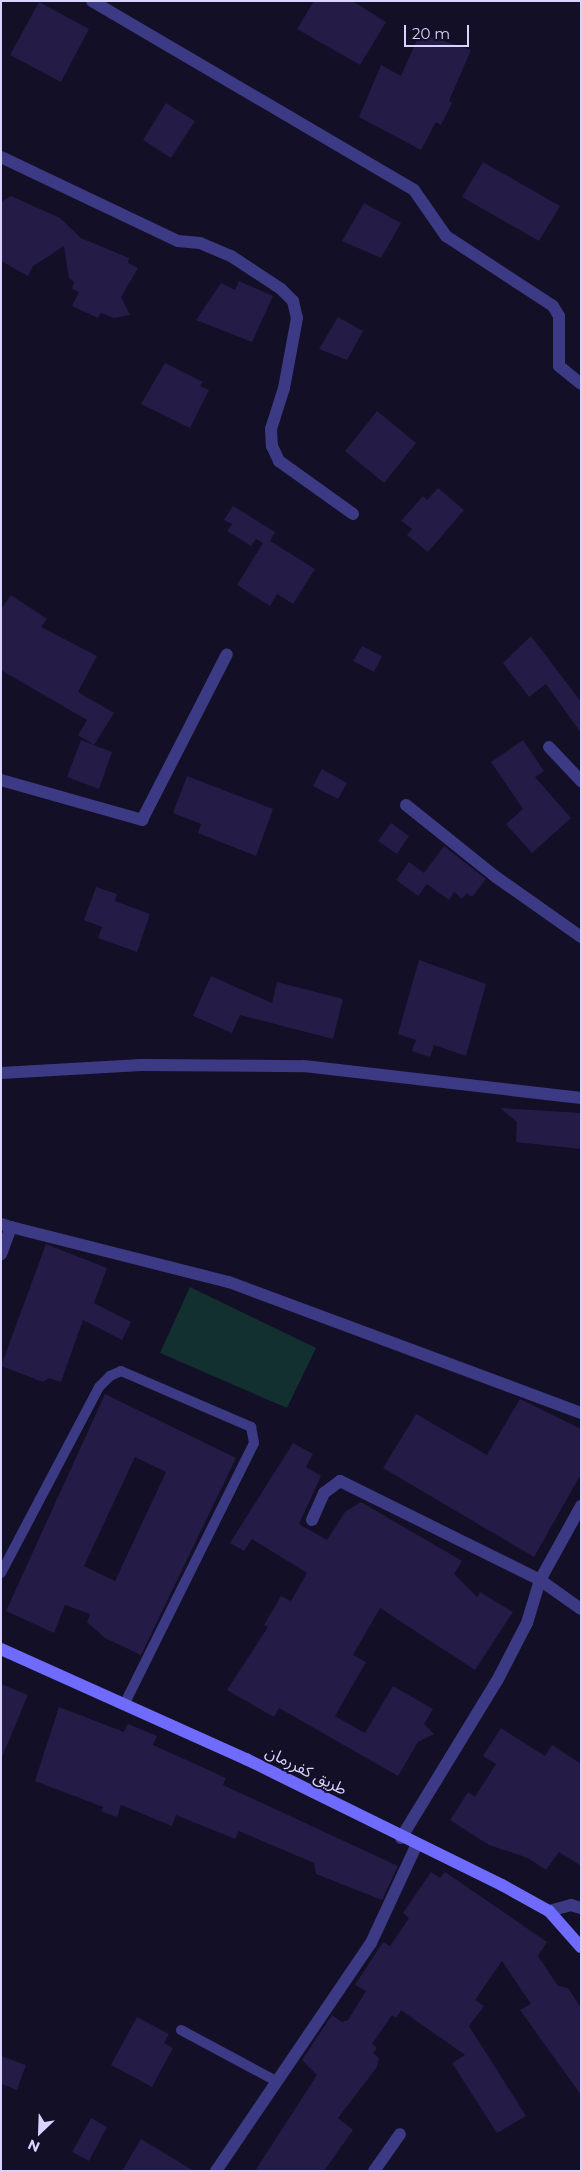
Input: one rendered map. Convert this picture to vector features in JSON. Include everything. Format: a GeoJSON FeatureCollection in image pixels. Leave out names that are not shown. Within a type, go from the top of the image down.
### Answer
{"type":"FeatureCollection","features":[{"type":"Feature","properties":{"kind":"main road","name":"طريق كفررمان"},"geometry":{"type":"LineString","coordinates":[[1,1649],[125,1703],[549,1912],[581,1947]]}},
{"type":"Feature","properties":{"kind":"street"},"geometry":{"type":"LineString","coordinates":[[92,1],[414,190],[446,236],[553,306],[559,316],[559,366],[581,384]]}},
{"type":"Feature","properties":{"kind":"street"},"geometry":{"type":"LineString","coordinates":[[1,157],[178,241],[200,242],[231,256],[281,289],[293,302],[297,318],[284,388],[271,429],[272,446],[279,462],[353,514]]}},
{"type":"Feature","properties":{"kind":"street"},"geometry":{"type":"LineString","coordinates":[[1,780],[142,820],[228,654]]}},
{"type":"Feature","properties":{"kind":"street"},"geometry":{"type":"LineString","coordinates":[[549,747],[581,781]]}},
{"type":"Feature","properties":{"kind":"street"},"geometry":{"type":"LineString","coordinates":[[406,805],[496,877],[581,937]]}},
{"type":"Feature","properties":{"kind":"street"},"geometry":{"type":"LineString","coordinates":[[1,1073],[141,1065],[304,1066],[581,1098]]}},
{"type":"Feature","properties":{"kind":"street"},"geometry":{"type":"LineString","coordinates":[[1,1254],[6,1225],[229,1282],[581,1413]]}},
{"type":"Feature","properties":{"kind":"street"},"geometry":{"type":"LineString","coordinates":[[312,1520],[324,1493],[340,1481],[540,1580],[581,1609]]}},
{"type":"Feature","properties":{"kind":"street"},"geometry":{"type":"LineString","coordinates":[[401,1838],[497,1681],[527,1623],[540,1580],[581,1506]]}},
{"type":"Feature","properties":{"kind":"street"},"geometry":{"type":"LineString","coordinates":[[216,2171],[371,1943],[416,1846]]}},
{"type":"Feature","properties":{"kind":"street"},"geometry":{"type":"LineString","coordinates":[[549,1912],[571,1905],[581,1908]]}},
{"type":"Feature","properties":{"kind":"street"},"geometry":{"type":"LineString","coordinates":[[374,2171],[400,2134]]}},
{"type":"Feature","properties":{"kind":"lane"},"geometry":{"type":"LineString","coordinates":[[1,1573],[99,1388],[110,1376],[121,1371],[251,1427],[254,1443],[125,1703]]}},
{"type":"Feature","properties":{"kind":"lane"},"geometry":{"type":"LineString","coordinates":[[181,2030],[276,2081]]}},
{"type":"Feature","properties":{"kind":"green space"},"geometry":{"type":"Polygon","coordinates":[[[190,1287],[316,1348],[287,1408],[160,1353],[190,1287]]]}},
{"type":"Feature","properties":{"kind":"building"},"geometry":{"type":"Polygon","coordinates":[[[314,1],[352,1],[386,22],[360,65],[297,29],[314,1]]]}},
{"type":"Feature","properties":{"kind":"building"},"geometry":{"type":"Polygon","coordinates":[[[39,2],[89,29],[61,82],[10,55],[39,2]]]}},
{"type":"Feature","properties":{"kind":"building"},"geometry":{"type":"Polygon","coordinates":[[[420,33],[471,50],[449,101],[452,103],[441,125],[436,122],[421,150],[359,117],[381,65],[401,76],[420,33]]]}},
{"type":"Feature","properties":{"kind":"building"},"geometry":{"type":"Polygon","coordinates":[[[166,103],[195,121],[171,158],[143,140],[166,103]]]}},
{"type":"Feature","properties":{"kind":"building"},"geometry":{"type":"Polygon","coordinates":[[[483,162],[560,206],[539,241],[462,197],[483,162]]]}},
{"type":"Feature","properties":{"kind":"building"},"geometry":{"type":"Polygon","coordinates":[[[11,196],[60,218],[81,238],[129,258],[128,263],[138,268],[121,297],[130,315],[114,318],[101,313],[98,318],[72,306],[79,292],[72,289],[74,282],[69,278],[64,246],[33,266],[28,276],[1,261],[1,202],[11,196]]]}},
{"type":"Feature","properties":{"kind":"building"},"geometry":{"type":"Polygon","coordinates":[[[364,203],[401,223],[381,258],[342,241],[364,203]]]}},
{"type":"Feature","properties":{"kind":"building"},"geometry":{"type":"Polygon","coordinates":[[[239,281],[273,296],[252,342],[196,320],[221,283],[235,290],[239,281]]]}},
{"type":"Feature","properties":{"kind":"building"},"geometry":{"type":"Polygon","coordinates":[[[338,317],[363,331],[347,360],[319,349],[338,317]]]}},
{"type":"Feature","properties":{"kind":"building"},"geometry":{"type":"Polygon","coordinates":[[[165,363],[203,382],[200,386],[209,390],[190,428],[141,404],[165,363]]]}},
{"type":"Feature","properties":{"kind":"building"},"geometry":{"type":"Polygon","coordinates":[[[377,411],[416,443],[384,483],[345,451],[377,411]]]}},
{"type":"Feature","properties":{"kind":"building"},"geometry":{"type":"Polygon","coordinates":[[[438,488],[464,510],[428,552],[407,535],[412,529],[401,521],[423,496],[427,500],[438,488]]]}},
{"type":"Feature","properties":{"kind":"building"},"geometry":{"type":"Polygon","coordinates":[[[233,506],[275,532],[270,541],[315,569],[293,604],[277,594],[270,606],[237,585],[263,543],[256,539],[251,546],[227,531],[232,524],[224,520],[233,506]]]}},
{"type":"Feature","properties":{"kind":"building"},"geometry":{"type":"Polygon","coordinates":[[[11,595],[47,619],[41,627],[97,656],[78,692],[114,713],[94,745],[78,735],[87,720],[1,670],[1,609],[11,595]]]}},
{"type":"Feature","properties":{"kind":"building"},"geometry":{"type":"Polygon","coordinates":[[[531,636],[581,702],[581,733],[546,684],[529,697],[503,663],[531,636]]]}},
{"type":"Feature","properties":{"kind":"building"},"geometry":{"type":"Polygon","coordinates":[[[362,646],[382,656],[374,672],[353,661],[362,646]]]}},
{"type":"Feature","properties":{"kind":"building"},"geometry":{"type":"Polygon","coordinates":[[[81,740],[112,752],[99,789],[67,777],[81,740]]]}},
{"type":"Feature","properties":{"kind":"building"},"geometry":{"type":"Polygon","coordinates":[[[523,740],[544,771],[535,777],[571,818],[532,853],[506,824],[523,809],[491,762],[523,740]]]}},
{"type":"Feature","properties":{"kind":"building"},"geometry":{"type":"Polygon","coordinates":[[[322,769],[347,783],[338,799],[313,786],[322,769]]]}},
{"type":"Feature","properties":{"kind":"building"},"geometry":{"type":"Polygon","coordinates":[[[187,776],[273,809],[256,856],[198,833],[201,824],[173,813],[187,776]]]}},
{"type":"Feature","properties":{"kind":"building"},"geometry":{"type":"Polygon","coordinates":[[[391,823],[409,836],[397,854],[378,841],[391,823]]]}},
{"type":"Feature","properties":{"kind":"building"},"geometry":{"type":"Polygon","coordinates":[[[444,846],[486,879],[472,897],[467,893],[462,899],[454,892],[449,900],[427,884],[418,896],[396,880],[409,862],[424,873],[444,846]]]}},
{"type":"Feature","properties":{"kind":"building"},"geometry":{"type":"Polygon","coordinates":[[[96,887],[117,894],[115,901],[150,914],[137,952],[98,938],[102,927],[84,920],[96,887]]]}},
{"type":"Feature","properties":{"kind":"building"},"geometry":{"type":"Polygon","coordinates":[[[419,960],[486,984],[466,1056],[434,1045],[430,1057],[412,1051],[416,1040],[398,1034],[419,960]]]}},
{"type":"Feature","properties":{"kind":"building"},"geometry":{"type":"Polygon","coordinates":[[[211,976],[272,1003],[277,982],[343,999],[333,1039],[240,1015],[232,1033],[193,1016],[211,976]]]}},
{"type":"Feature","properties":{"kind":"building"},"geometry":{"type":"Polygon","coordinates":[[[500,1108],[581,1113],[581,1149],[516,1142],[517,1122],[500,1108]]]}},
{"type":"Feature","properties":{"kind":"building"},"geometry":{"type":"Polygon","coordinates":[[[46,1244],[107,1268],[94,1303],[131,1322],[122,1340],[83,1320],[61,1382],[49,1378],[43,1382],[1,1366],[46,1244]]]}},
{"type":"Feature","properties":{"kind":"building"},"geometry":{"type":"Polygon","coordinates":[[[105,1394],[236,1458],[141,1655],[105,1638],[87,1622],[90,1614],[65,1605],[54,1633],[6,1611],[105,1394]],[[135,1457],[84,1566],[115,1581],[166,1472],[135,1457]]]}},
{"type":"Feature","properties":{"kind":"building"},"geometry":{"type":"Polygon","coordinates":[[[520,1399],[581,1429],[581,1474],[534,1557],[383,1468],[416,1414],[487,1455],[520,1399]]]}},
{"type":"Feature","properties":{"kind":"building"},"geometry":{"type":"Polygon","coordinates":[[[293,1443],[313,1454],[306,1467],[321,1476],[299,1524],[327,1540],[345,1512],[361,1502],[462,1561],[454,1574],[477,1597],[480,1592],[513,1612],[475,1670],[380,1608],[353,1655],[366,1662],[335,1716],[365,1733],[393,1686],[433,1709],[424,1724],[434,1734],[418,1742],[398,1776],[279,1708],[274,1717],[227,1690],[268,1627],[264,1625],[281,1596],[291,1601],[307,1573],[252,1539],[244,1551],[230,1543],[293,1443]]]}},
{"type":"Feature","properties":{"kind":"building"},"geometry":{"type":"Polygon","coordinates":[[[1,1684],[28,1695],[2,1757],[1,1757],[1,1684]]]}},
{"type":"Feature","properties":{"kind":"building"},"geometry":{"type":"Polygon","coordinates":[[[59,1707],[124,1732],[128,1724],[157,1736],[153,1745],[226,1778],[223,1785],[398,1866],[382,1900],[316,1874],[314,1863],[239,1831],[235,1839],[176,1815],[172,1826],[121,1805],[117,1817],[101,1811],[103,1807],[35,1781],[59,1707]]]}},
{"type":"Feature","properties":{"kind":"building"},"geometry":{"type":"Polygon","coordinates":[[[501,1728],[545,1756],[552,1745],[581,1764],[581,1866],[559,1852],[546,1870],[528,1858],[489,1845],[450,1820],[468,1792],[475,1797],[496,1764],[483,1756],[501,1728]]]}},
{"type":"Feature","properties":{"kind":"building"},"geometry":{"type":"Polygon","coordinates":[[[431,1872],[440,1878],[445,1872],[547,1942],[538,1956],[558,1986],[568,1988],[581,2008],[581,2095],[520,2010],[531,2004],[502,1961],[475,2000],[484,2006],[469,2026],[526,2116],[497,2133],[452,2063],[465,2055],[401,2010],[396,2018],[392,2015],[372,2044],[377,2048],[373,2053],[379,2058],[377,2067],[338,2118],[353,2130],[324,2171],[255,2171],[317,2075],[302,2060],[332,2015],[342,2022],[348,2020],[366,1991],[355,1985],[383,1942],[390,1946],[409,1918],[403,1913],[431,1872]]]}},
{"type":"Feature","properties":{"kind":"building"},"geometry":{"type":"Polygon","coordinates":[[[137,2017],[169,2034],[164,2043],[173,2048],[152,2087],[111,2065],[137,2017]]]}},
{"type":"Feature","properties":{"kind":"building"},"geometry":{"type":"Polygon","coordinates":[[[1,2056],[26,2065],[17,2090],[1,2084],[1,2056]]]}},
{"type":"Feature","properties":{"kind":"building"},"geometry":{"type":"Polygon","coordinates":[[[91,2118],[107,2127],[89,2161],[72,2152],[91,2118]]]}},
{"type":"Feature","properties":{"kind":"building"},"geometry":{"type":"Polygon","coordinates":[[[141,2139],[194,2171],[122,2171],[141,2139]]]}}]}
